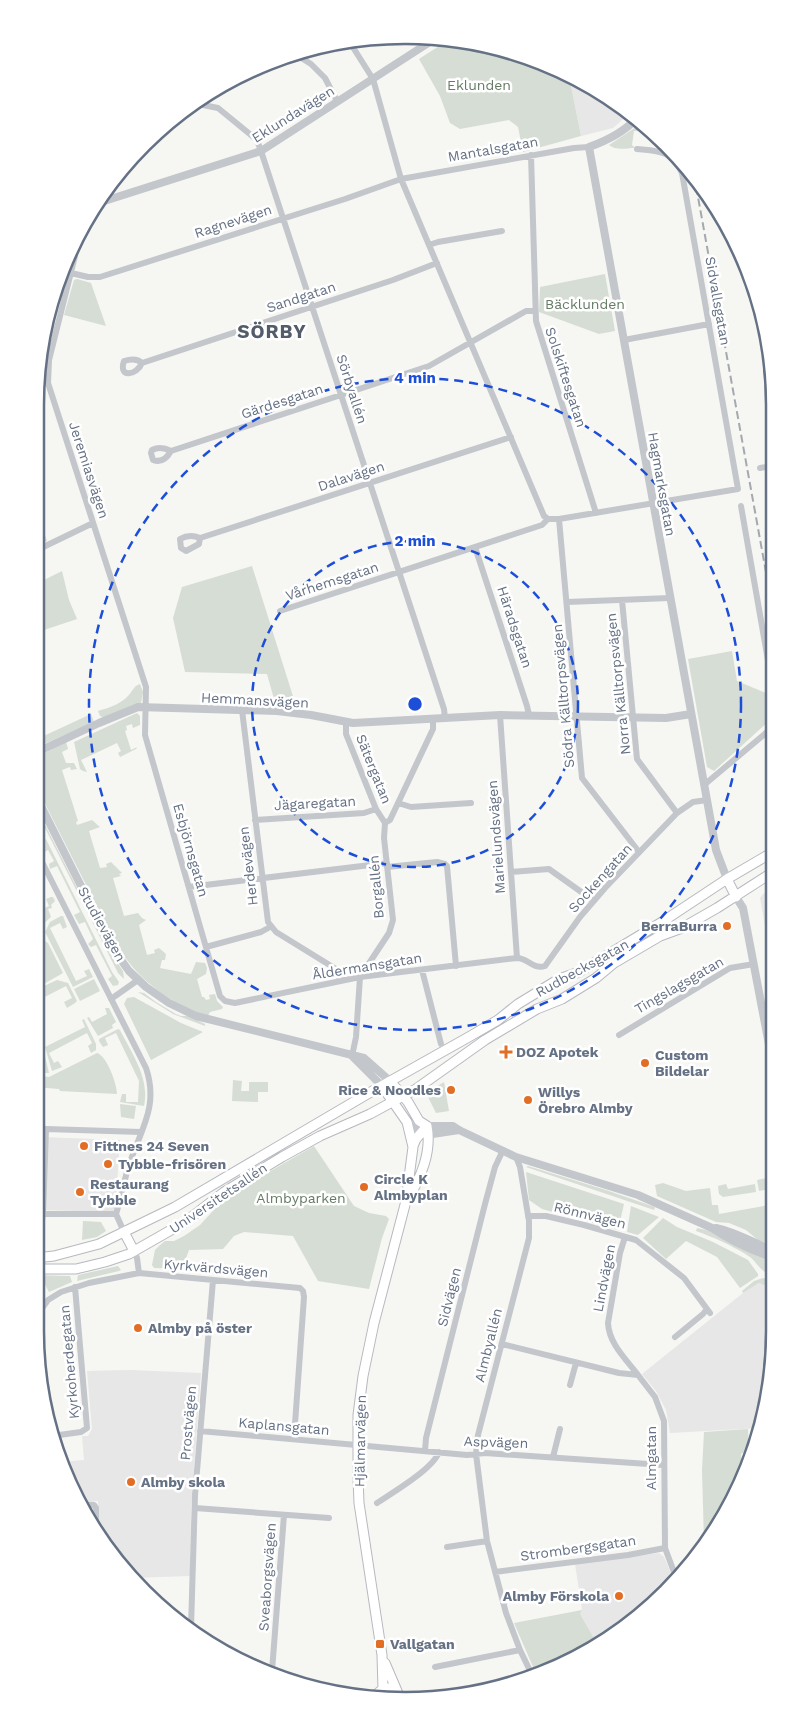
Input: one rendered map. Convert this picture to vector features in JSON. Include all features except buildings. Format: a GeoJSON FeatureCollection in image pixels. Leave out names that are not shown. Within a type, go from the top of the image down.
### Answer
{"type":"FeatureCollection","features":[{"type":"Feature","properties":{"kind":"main road","name":"Rudbecksgatan"},"geometry":{"type":"LineString","coordinates":[[386,1084],[490,1024],[548,986],[579,972],[766,856]]}},
{"type":"Feature","properties":{"kind":"main road","name":"Rudbecksgatan"},"geometry":{"type":"LineString","coordinates":[[402,1096],[424,1083],[485,1040],[537,1009],[562,999],[596,978],[614,963],[660,936],[682,928],[766,877]]}},
{"type":"Feature","properties":{"kind":"main road"},"geometry":{"type":"LineString","coordinates":[[727,879],[736,897]]}},
{"type":"Feature","properties":{"kind":"main road"},"geometry":{"type":"LineString","coordinates":[[386,1084],[393,1101],[407,1122]]}},
{"type":"Feature","properties":{"kind":"main road","name":"Studievägen"},"geometry":{"type":"LineString","coordinates":[[386,1084],[402,1096]]}},
{"type":"Feature","properties":{"kind":"main road","name":"Universitetsallén"},"geometry":{"type":"LineString","coordinates":[[44,1257],[99,1244],[175,1207],[386,1084]]}},
{"type":"Feature","properties":{"kind":"main road"},"geometry":{"type":"LineString","coordinates":[[402,1096],[425,1132],[416,1139],[413,1147]]}},
{"type":"Feature","properties":{"kind":"main road","name":"Universitetsallén"},"geometry":{"type":"LineString","coordinates":[[44,1269],[76,1269],[117,1259],[134,1251],[185,1222],[224,1192],[289,1152],[370,1114],[402,1096]]}},
{"type":"Feature","properties":{"kind":"main road","name":"Hjälmarvägen"},"geometry":{"type":"LineString","coordinates":[[380,1691],[382,1655],[359,1503],[357,1445],[359,1403],[365,1361],[406,1201],[413,1147],[407,1122]]}},
{"type":"Feature","properties":{"kind":"main road","name":"Hjälmarvägen"},"geometry":{"type":"LineString","coordinates":[[406,1201],[417,1184],[423,1169],[428,1149],[425,1132]]}},
{"type":"Feature","properties":{"kind":"main road"},"geometry":{"type":"LineString","coordinates":[[124,1232],[134,1251]]}},
{"type":"Feature","properties":{"kind":"main road","name":"Hjälmarvägen"},"geometry":{"type":"LineString","coordinates":[[382,1655],[397,1692]]}},
{"type":"Feature","properties":{"kind":"main road"},"geometry":{"type":"LineString","coordinates":[[382,1691],[390,1688],[395,1692]]}},
{"type":"Feature","properties":{"kind":"street","name":"Eklundavägen"},"geometry":{"type":"LineString","coordinates":[[108,200],[261,151],[425,45]]}},
{"type":"Feature","properties":{"kind":"street"},"geometry":{"type":"LineString","coordinates":[[354,48],[373,79],[401,179],[544,516],[548,519]]}},
{"type":"Feature","properties":{"kind":"street"},"geometry":{"type":"LineString","coordinates":[[303,59],[326,78],[337,102]]}},
{"type":"Feature","properties":{"kind":"street","name":"Sörbyallén"},"geometry":{"type":"LineString","coordinates":[[204,105],[218,108],[256,140],[261,151],[444,709],[445,718]]}},
{"type":"Feature","properties":{"kind":"street"},"geometry":{"type":"LineString","coordinates":[[589,147],[612,137],[631,123]]}},
{"type":"Feature","properties":{"kind":"street","name":"Mantalsgatan"},"geometry":{"type":"LineString","coordinates":[[401,179],[531,155],[589,147]]}},
{"type":"Feature","properties":{"kind":"street","name":"Hagmarksgatan"},"geometry":{"type":"LineString","coordinates":[[589,147],[716,854],[727,879]]}},
{"type":"Feature","properties":{"kind":"street","name":"Sidvallsgatan"},"geometry":{"type":"LineString","coordinates":[[636,149],[663,153]]}},
{"type":"Feature","properties":{"kind":"street","name":"Solskiftesgatan"},"geometry":{"type":"LineString","coordinates":[[531,155],[534,311],[596,513]]}},
{"type":"Feature","properties":{"kind":"street","name":"Sidvallsgatan"},"geometry":{"type":"LineString","coordinates":[[682,173],[738,489]]}},
{"type":"Feature","properties":{"kind":"street","name":"Ragnevägen"},"geometry":{"type":"LineString","coordinates":[[71,272],[88,277],[100,277],[401,179]]}},
{"type":"Feature","properties":{"kind":"street"},"geometry":{"type":"LineString","coordinates":[[430,245],[438,242],[502,232]]}},
{"type":"Feature","properties":{"kind":"street","name":"Jeremiasvägen"},"geometry":{"type":"LineString","coordinates":[[74,261],[49,360],[48,383],[146,687],[146,708]]}},
{"type":"Feature","properties":{"kind":"street","name":"Sandgatan"},"geometry":{"type":"LineString","coordinates":[[142,363],[393,280],[437,263]]}},
{"type":"Feature","properties":{"kind":"street","name":"Gärdesgatan"},"geometry":{"type":"LineString","coordinates":[[171,451],[428,366],[526,311],[534,311]]}},
{"type":"Feature","properties":{"kind":"street"},"geometry":{"type":"LineString","coordinates":[[624,340],[709,324]]}},
{"type":"Feature","properties":{"kind":"street","name":"Dalavägen"},"geometry":{"type":"LineString","coordinates":[[200,538],[511,437]]}},
{"type":"Feature","properties":{"kind":"street"},"geometry":{"type":"LineString","coordinates":[[760,468],[766,467]]}},
{"type":"Feature","properties":{"kind":"street","name":"Vårhemsgatan"},"geometry":{"type":"LineString","coordinates":[[280,611],[542,525],[548,519],[559,519],[738,489]]}},
{"type":"Feature","properties":{"kind":"street"},"geometry":{"type":"LineString","coordinates":[[741,506],[766,649]]}},
{"type":"Feature","properties":{"kind":"street","name":"Södra Källtorpsvägen"},"geometry":{"type":"LineString","coordinates":[[559,519],[582,778],[639,852]]}},
{"type":"Feature","properties":{"kind":"street"},"geometry":{"type":"LineString","coordinates":[[44,546],[93,522]]}},
{"type":"Feature","properties":{"kind":"street","name":"Häradsgatan"},"geometry":{"type":"LineString","coordinates":[[475,547],[528,706],[529,715]]}},
{"type":"Feature","properties":{"kind":"street"},"geometry":{"type":"LineString","coordinates":[[567,602],[670,598]]}},
{"type":"Feature","properties":{"kind":"street","name":"Norra Källtorpsvägen"},"geometry":{"type":"LineString","coordinates":[[622,600],[637,759],[677,812]]}},
{"type":"Feature","properties":{"kind":"street","name":"Hemmansvägen"},"geometry":{"type":"LineString","coordinates":[[44,748],[131,709],[146,708],[290,712],[353,723],[500,715],[666,718],[691,714]]}},
{"type":"Feature","properties":{"kind":"street","name":"Esbjörnsgatan"},"geometry":{"type":"LineString","coordinates":[[146,708],[145,735],[222,998]]}},
{"type":"Feature","properties":{"kind":"street","name":"Herdevägen"},"geometry":{"type":"LineString","coordinates":[[242,710],[266,916],[270,927]]}},
{"type":"Feature","properties":{"kind":"street","name":"Marielundsvägen"},"geometry":{"type":"LineString","coordinates":[[500,715],[517,958]]}},
{"type":"Feature","properties":{"kind":"street"},"geometry":{"type":"LineString","coordinates":[[385,823],[390,820],[433,729],[433,719]]}},
{"type":"Feature","properties":{"kind":"street","name":"Sätergatan"},"geometry":{"type":"LineString","coordinates":[[346,722],[346,734],[376,809],[385,823]]}},
{"type":"Feature","properties":{"kind":"street"},"geometry":{"type":"LineString","coordinates":[[704,785],[766,733]]}},
{"type":"Feature","properties":{"kind":"street","name":"Sockengatan"},"geometry":{"type":"LineString","coordinates":[[517,958],[523,958],[536,967],[544,966],[594,901],[677,812],[693,802],[707,800]]}},
{"type":"Feature","properties":{"kind":"street"},"geometry":{"type":"LineString","coordinates":[[398,803],[410,807],[471,803]]}},
{"type":"Feature","properties":{"kind":"street","name":"Jägaregatan"},"geometry":{"type":"LineString","coordinates":[[255,820],[364,813],[376,809]]}},
{"type":"Feature","properties":{"kind":"street","name":"Studievägen"},"geometry":{"type":"LineString","coordinates":[[44,812],[111,946],[120,960],[138,980],[169,1003],[196,1016],[364,1058],[386,1084]]}},
{"type":"Feature","properties":{"kind":"street","name":"Borgallén"},"geometry":{"type":"LineString","coordinates":[[352,1056],[356,1037],[360,977],[392,926],[393,913],[384,838],[385,823]]}},
{"type":"Feature","properties":{"kind":"street"},"geometry":{"type":"LineString","coordinates":[[189,887],[387,865],[437,862],[445,864],[447,866],[456,966]]}},
{"type":"Feature","properties":{"kind":"street"},"geometry":{"type":"LineString","coordinates":[[44,866],[146,1068],[151,1082],[150,1109],[126,1175],[116,1214],[124,1232]]}},
{"type":"Feature","properties":{"kind":"street"},"geometry":{"type":"LineString","coordinates":[[511,872],[549,870],[594,901]]}},
{"type":"Feature","properties":{"kind":"street"},"geometry":{"type":"LineString","coordinates":[[736,897],[742,906],[766,1028]]}},
{"type":"Feature","properties":{"kind":"street"},"geometry":{"type":"LineString","coordinates":[[206,947],[261,932],[270,927],[336,969],[340,981]]}},
{"type":"Feature","properties":{"kind":"street","name":"Åldermansgatan"},"geometry":{"type":"LineString","coordinates":[[222,998],[227,1002],[235,1003],[360,977],[517,958]]}},
{"type":"Feature","properties":{"kind":"street","name":"Tingslagsgatan"},"geometry":{"type":"LineString","coordinates":[[619,1035],[730,968],[754,964]]}},
{"type":"Feature","properties":{"kind":"street"},"geometry":{"type":"LineString","coordinates":[[422,970],[441,1044]]}},
{"type":"Feature","properties":{"kind":"street"},"geometry":{"type":"LineString","coordinates":[[111,999],[138,980]]}},
{"type":"Feature","properties":{"kind":"street"},"geometry":{"type":"LineString","coordinates":[[407,1122],[425,1132],[459,1130],[516,1158],[638,1195],[766,1255]]}},
{"type":"Feature","properties":{"kind":"street"},"geometry":{"type":"LineString","coordinates":[[44,1186],[46,1129],[141,1132]]}},
{"type":"Feature","properties":{"kind":"street","name":"Sidvägen"},"geometry":{"type":"LineString","coordinates":[[425,1451],[426,1438],[485,1204],[495,1167],[503,1150]]}},
{"type":"Feature","properties":{"kind":"street","name":"Almbyallén"},"geometry":{"type":"LineString","coordinates":[[516,1158],[520,1167],[531,1230],[530,1238],[478,1435],[476,1454],[487,1541],[506,1613],[530,1670]]}},
{"type":"Feature","properties":{"kind":"street"},"geometry":{"type":"LineString","coordinates":[[44,1214],[116,1214]]}},
{"type":"Feature","properties":{"kind":"street","name":"Rönnvägen"},"geometry":{"type":"LineString","coordinates":[[528,1216],[546,1216],[584,1224],[625,1237],[640,1243],[684,1278],[708,1311],[676,1337]]}},
{"type":"Feature","properties":{"kind":"street"},"geometry":{"type":"LineString","coordinates":[[712,1228],[724,1230],[766,1248]]}},
{"type":"Feature","properties":{"kind":"street","name":"Lindvägen"},"geometry":{"type":"LineString","coordinates":[[625,1237],[620,1253],[608,1332],[638,1375]]}},
{"type":"Feature","properties":{"kind":"street"},"geometry":{"type":"LineString","coordinates":[[134,1251],[138,1258],[139,1273]]}},
{"type":"Feature","properties":{"kind":"street","name":"Kyrkvärdsvägen"},"geometry":{"type":"LineString","coordinates":[[44,1306],[48,1300],[60,1292],[139,1273],[291,1286],[303,1290],[294,1438]]}},
{"type":"Feature","properties":{"kind":"street","name":"Prostvägen"},"geometry":{"type":"LineString","coordinates":[[192,1623],[194,1508],[213,1280]]}},
{"type":"Feature","properties":{"kind":"street","name":"Kyrkoherdegatan"},"geometry":{"type":"LineString","coordinates":[[59,1435],[81,1432],[87,1428],[75,1287]]}},
{"type":"Feature","properties":{"kind":"street"},"geometry":{"type":"LineString","coordinates":[[502,1344],[619,1373],[638,1375]]}},
{"type":"Feature","properties":{"kind":"street"},"geometry":{"type":"LineString","coordinates":[[570,1386],[576,1363]]}},
{"type":"Feature","properties":{"kind":"street","name":"Almgatan"},"geometry":{"type":"LineString","coordinates":[[638,1375],[655,1397],[662,1412],[665,1438],[663,1465],[665,1548],[675,1571]]}},
{"type":"Feature","properties":{"kind":"street"},"geometry":{"type":"LineString","coordinates":[[553,1457],[560,1429]]}},
{"type":"Feature","properties":{"kind":"street","name":"Kaplansgatan"},"geometry":{"type":"LineString","coordinates":[[200,1431],[425,1451]]}},
{"type":"Feature","properties":{"kind":"street","name":"Aspvägen"},"geometry":{"type":"LineString","coordinates":[[425,1451],[485,1453],[663,1465]]}},
{"type":"Feature","properties":{"kind":"street"},"geometry":{"type":"LineString","coordinates":[[377,1503],[433,1463],[439,1452]]}},
{"type":"Feature","properties":{"kind":"street"},"geometry":{"type":"LineString","coordinates":[[88,1505],[94,1505],[96,1508],[96,1518]]}},
{"type":"Feature","properties":{"kind":"street"},"geometry":{"type":"LineString","coordinates":[[194,1508],[329,1518]]}},
{"type":"Feature","properties":{"kind":"street","name":"Sveaborgsvägen"},"geometry":{"type":"LineString","coordinates":[[272,1667],[284,1516]]}},
{"type":"Feature","properties":{"kind":"street"},"geometry":{"type":"LineString","coordinates":[[447,1547],[487,1541]]}},
{"type":"Feature","properties":{"kind":"street","name":"Strombergsgatan"},"geometry":{"type":"LineString","coordinates":[[495,1572],[628,1555],[665,1548]]}},
{"type":"Feature","properties":{"kind":"street"},"geometry":{"type":"LineString","coordinates":[[435,1667],[520,1650]]}},
{"type":"Feature","properties":{"kind":"shaded area"},"geometry":{"type":"Polygon","coordinates":[[[571,84],[625,118],[613,128],[581,136],[571,84]]]}},
{"type":"Feature","properties":{"kind":"shaded area"},"geometry":{"type":"Polygon","coordinates":[[[766,892],[766,931],[760,898],[766,892]]]}},
{"type":"Feature","properties":{"kind":"shaded area"},"geometry":{"type":"Polygon","coordinates":[[[44,1137],[120,1140],[115,1212],[44,1210],[44,1137]]]}},
{"type":"Feature","properties":{"kind":"shaded area"},"geometry":{"type":"Polygon","coordinates":[[[759,1283],[766,1286],[763,1378],[753,1428],[670,1433],[666,1410],[656,1391],[642,1374],[743,1293],[759,1283]]]}},
{"type":"Feature","properties":{"kind":"shaded area","name":"Almby skola"},"geometry":{"type":"Polygon","coordinates":[[[130,1370],[201,1373],[191,1509],[190,1576],[142,1578],[118,1551],[99,1522],[98,1501],[87,1502],[81,1491],[68,1461],[84,1460],[82,1436],[88,1436],[92,1429],[87,1371],[130,1370]]]}},
{"type":"Feature","properties":{"kind":"shaded area","name":"Almby Förskola"},"geometry":{"type":"Polygon","coordinates":[[[659,1553],[664,1557],[672,1574],[625,1618],[594,1639],[580,1614],[582,1609],[575,1564],[659,1553]]]}},
{"type":"Feature","properties":{"kind":"green space","name":"Eklunden"},"geometry":{"type":"Polygon","coordinates":[[[439,46],[452,47],[498,56],[543,71],[565,81],[571,84],[581,136],[523,152],[518,127],[509,120],[460,129],[450,123],[440,96],[419,59],[439,46]]]}},
{"type":"Feature","properties":{"kind":"green space"},"geometry":{"type":"Polygon","coordinates":[[[636,127],[640,130],[634,131],[632,145],[635,148],[618,149],[609,145],[636,127]]]}},
{"type":"Feature","properties":{"kind":"green space","name":"Bäcklunden"},"geometry":{"type":"Polygon","coordinates":[[[605,274],[615,331],[599,334],[539,312],[540,287],[605,274]]]}},
{"type":"Feature","properties":{"kind":"green space"},"geometry":{"type":"Polygon","coordinates":[[[77,279],[91,283],[106,326],[64,315],[74,280],[77,279]]]}},
{"type":"Feature","properties":{"kind":"green space"},"geometry":{"type":"Polygon","coordinates":[[[44,532],[47,541],[44,543],[44,532]]]}},
{"type":"Feature","properties":{"kind":"green space"},"geometry":{"type":"Polygon","coordinates":[[[252,566],[297,709],[276,706],[267,674],[185,672],[173,618],[182,587],[252,566]]]}},
{"type":"Feature","properties":{"kind":"green space"},"geometry":{"type":"Polygon","coordinates":[[[62,571],[69,600],[77,619],[44,630],[44,580],[62,571]]]}},
{"type":"Feature","properties":{"kind":"green space"},"geometry":{"type":"Polygon","coordinates":[[[732,651],[737,681],[766,693],[766,724],[714,771],[707,767],[688,659],[732,651]]]}},
{"type":"Feature","properties":{"kind":"green space"},"geometry":{"type":"Polygon","coordinates":[[[140,684],[143,692],[141,703],[132,705],[105,718],[100,716],[98,711],[120,703],[140,684]]]}},
{"type":"Feature","properties":{"kind":"green space"},"geometry":{"type":"Polygon","coordinates":[[[137,713],[140,716],[140,725],[133,728],[132,724],[126,726],[127,730],[125,731],[131,750],[137,747],[136,749],[120,757],[118,753],[121,751],[117,743],[81,760],[87,772],[80,769],[74,742],[137,713]]]}},
{"type":"Feature","properties":{"kind":"green space"},"geometry":{"type":"Polygon","coordinates":[[[91,714],[94,722],[44,744],[44,736],[91,714]]]}},
{"type":"Feature","properties":{"kind":"green space"},"geometry":{"type":"Polygon","coordinates":[[[66,742],[68,749],[62,752],[66,763],[74,763],[77,769],[71,770],[70,767],[62,770],[78,821],[76,822],[77,825],[92,820],[100,827],[89,831],[100,868],[107,867],[106,864],[111,862],[122,873],[119,874],[121,876],[113,878],[124,916],[138,913],[146,920],[139,925],[147,955],[155,953],[154,950],[159,948],[166,954],[160,968],[191,974],[196,962],[205,963],[207,968],[206,974],[197,979],[202,997],[206,1000],[210,999],[209,995],[215,994],[217,1001],[223,1007],[222,1009],[210,1012],[206,1019],[165,995],[131,966],[113,938],[44,802],[44,753],[66,742]]]}},
{"type":"Feature","properties":{"kind":"green space"},"geometry":{"type":"Polygon","coordinates":[[[44,823],[108,949],[123,971],[124,979],[118,973],[44,823]]]}},
{"type":"Feature","properties":{"kind":"green space"},"geometry":{"type":"Polygon","coordinates":[[[46,839],[112,972],[119,982],[118,985],[113,986],[108,979],[112,976],[96,945],[91,947],[88,944],[93,939],[85,922],[79,924],[74,915],[80,912],[57,866],[50,869],[49,864],[54,861],[48,850],[44,852],[44,840],[46,839]]]}},
{"type":"Feature","properties":{"kind":"green space"},"geometry":{"type":"Polygon","coordinates":[[[53,897],[55,901],[51,905],[52,908],[48,909],[51,917],[44,923],[44,908],[49,906],[46,899],[53,897]]]}},
{"type":"Feature","properties":{"kind":"green space"},"geometry":{"type":"Polygon","coordinates":[[[63,916],[67,927],[63,929],[60,923],[50,928],[76,981],[87,976],[84,971],[89,969],[93,977],[73,987],[45,932],[50,922],[63,916]]]}},
{"type":"Feature","properties":{"kind":"green space"},"geometry":{"type":"Polygon","coordinates":[[[44,942],[48,943],[63,973],[44,984],[44,942]]]}},
{"type":"Feature","properties":{"kind":"green space"},"geometry":{"type":"Polygon","coordinates":[[[94,979],[100,991],[80,1001],[74,989],[94,979]]]}},
{"type":"Feature","properties":{"kind":"green space"},"geometry":{"type":"Polygon","coordinates":[[[57,980],[68,983],[77,1001],[67,1008],[64,1002],[72,998],[66,986],[44,997],[44,986],[57,980]]]}},
{"type":"Feature","properties":{"kind":"green space"},"geometry":{"type":"Polygon","coordinates":[[[138,992],[144,993],[176,1014],[189,1016],[205,1024],[205,1026],[173,1014],[138,992]]]}},
{"type":"Feature","properties":{"kind":"green space"},"geometry":{"type":"Polygon","coordinates":[[[134,997],[181,1023],[203,1032],[151,1060],[124,1004],[127,998],[134,997]]]}},
{"type":"Feature","properties":{"kind":"green space"},"geometry":{"type":"Polygon","coordinates":[[[105,1008],[109,1008],[116,1022],[112,1025],[113,1028],[98,1036],[87,1018],[89,1017],[92,1022],[107,1014],[105,1008]]]}},
{"type":"Feature","properties":{"kind":"green space"},"geometry":{"type":"Polygon","coordinates":[[[84,1019],[96,1044],[96,1050],[91,1053],[88,1046],[92,1043],[87,1033],[49,1053],[54,1063],[58,1061],[62,1067],[52,1071],[45,1047],[85,1027],[82,1020],[84,1019]]]}},
{"type":"Feature","properties":{"kind":"green space"},"geometry":{"type":"Polygon","coordinates":[[[118,1029],[139,1066],[144,1086],[144,1106],[120,1102],[122,1094],[126,1094],[126,1102],[138,1102],[139,1081],[116,1033],[105,1038],[108,1045],[103,1047],[99,1041],[99,1039],[118,1029]]]}},
{"type":"Feature","properties":{"kind":"green space"},"geometry":{"type":"Polygon","coordinates":[[[44,1052],[49,1073],[44,1073],[44,1052]]]}},
{"type":"Feature","properties":{"kind":"green space"},"geometry":{"type":"Polygon","coordinates":[[[97,1053],[101,1055],[108,1065],[117,1094],[60,1091],[59,1089],[44,1088],[44,1076],[49,1077],[97,1053]]]}},
{"type":"Feature","properties":{"kind":"green space"},"geometry":{"type":"Polygon","coordinates":[[[233,1080],[242,1081],[241,1091],[249,1091],[249,1082],[268,1082],[268,1092],[258,1092],[258,1102],[232,1101],[233,1080]]]}},
{"type":"Feature","properties":{"kind":"green space"},"geometry":{"type":"Polygon","coordinates":[[[444,1082],[449,1111],[436,1113],[427,1092],[444,1082]]]}},
{"type":"Feature","properties":{"kind":"green space"},"geometry":{"type":"Polygon","coordinates":[[[120,1104],[136,1106],[134,1119],[121,1117],[120,1104]]]}},
{"type":"Feature","properties":{"kind":"green space","name":"Almbyparken"},"geometry":{"type":"Polygon","coordinates":[[[314,1146],[354,1206],[369,1213],[386,1216],[389,1219],[382,1238],[369,1289],[318,1281],[293,1236],[244,1232],[234,1236],[223,1249],[189,1250],[182,1269],[154,1268],[152,1265],[155,1250],[165,1241],[174,1241],[184,1236],[200,1225],[222,1201],[234,1192],[314,1146]]]}},
{"type":"Feature","properties":{"kind":"green space"},"geometry":{"type":"Polygon","coordinates":[[[528,1166],[655,1207],[654,1210],[526,1167],[528,1166]]]}},
{"type":"Feature","properties":{"kind":"green space"},"geometry":{"type":"Polygon","coordinates":[[[526,1172],[624,1204],[618,1230],[542,1209],[529,1200],[526,1172]]]}},
{"type":"Feature","properties":{"kind":"green space"},"geometry":{"type":"Polygon","coordinates":[[[766,1178],[766,1190],[759,1191],[757,1180],[766,1178]]]}},
{"type":"Feature","properties":{"kind":"green space"},"geometry":{"type":"Polygon","coordinates":[[[663,1183],[686,1191],[710,1188],[712,1205],[718,1205],[719,1214],[766,1206],[766,1243],[758,1240],[746,1230],[729,1223],[716,1222],[657,1196],[655,1185],[663,1183]]]}},
{"type":"Feature","properties":{"kind":"green space"},"geometry":{"type":"Polygon","coordinates":[[[726,1184],[728,1189],[755,1184],[756,1192],[723,1197],[719,1194],[718,1186],[726,1184]]]}},
{"type":"Feature","properties":{"kind":"green space"},"geometry":{"type":"Polygon","coordinates":[[[631,1206],[659,1217],[638,1235],[627,1232],[631,1206]]]}},
{"type":"Feature","properties":{"kind":"green space"},"geometry":{"type":"Polygon","coordinates":[[[663,1218],[677,1227],[713,1242],[748,1260],[758,1276],[740,1288],[717,1257],[686,1241],[666,1259],[643,1238],[663,1218]]]}},
{"type":"Feature","properties":{"kind":"green space"},"geometry":{"type":"Polygon","coordinates":[[[83,1221],[101,1222],[106,1231],[97,1237],[82,1240],[83,1221]]]}},
{"type":"Feature","properties":{"kind":"green space"},"geometry":{"type":"Polygon","coordinates":[[[697,1228],[710,1231],[766,1256],[766,1272],[741,1251],[696,1231],[697,1228]]]}},
{"type":"Feature","properties":{"kind":"green space"},"geometry":{"type":"Polygon","coordinates":[[[118,1266],[121,1270],[119,1271],[77,1281],[78,1275],[118,1266]]]}},
{"type":"Feature","properties":{"kind":"green space"},"geometry":{"type":"Polygon","coordinates":[[[44,1275],[70,1276],[72,1282],[49,1292],[44,1283],[44,1275]]]}},
{"type":"Feature","properties":{"kind":"green space"},"geometry":{"type":"Polygon","coordinates":[[[766,1278],[766,1286],[759,1283],[743,1293],[742,1291],[754,1281],[766,1278]]]}},
{"type":"Feature","properties":{"kind":"green space"},"geometry":{"type":"Polygon","coordinates":[[[748,1429],[749,1442],[745,1451],[741,1454],[742,1462],[729,1491],[704,1534],[702,1470],[704,1432],[748,1429]]]}},
{"type":"Feature","properties":{"kind":"green space"},"geometry":{"type":"Polygon","coordinates":[[[582,1610],[580,1614],[594,1639],[565,1655],[534,1668],[514,1623],[582,1610]]]}},
{"type":"Feature","properties":{"kind":"railway"},"geometry":{"type":"LineString","coordinates":[[697,193],[766,572]]}},
{"type":"Feature","properties":{"kind":"place","name":"BerraBurra"},"geometry":{"type":"Point","coordinates":[727,926]}},
{"type":"Feature","properties":{"kind":"place","name":"DOZ Apotek"},"geometry":{"type":"Point","coordinates":[506,1052]}},
{"type":"Feature","properties":{"kind":"place","name":"Custom Bildelar"},"geometry":{"type":"Point","coordinates":[645,1063]}},
{"type":"Feature","properties":{"kind":"place","name":"Rice & Noodles"},"geometry":{"type":"Point","coordinates":[451,1090]}},
{"type":"Feature","properties":{"kind":"place","name":"Willys Örebro Almby"},"geometry":{"type":"Point","coordinates":[528,1100]}},
{"type":"Feature","properties":{"kind":"place","name":"Fittnes 24 Seven"},"geometry":{"type":"Point","coordinates":[84,1146]}},
{"type":"Feature","properties":{"kind":"place","name":"Tybble-frisören"},"geometry":{"type":"Point","coordinates":[108,1164]}},
{"type":"Feature","properties":{"kind":"place","name":"Circle K Almbyplan"},"geometry":{"type":"Point","coordinates":[364,1187]}},
{"type":"Feature","properties":{"kind":"place","name":"Restaurang Tybble"},"geometry":{"type":"Point","coordinates":[80,1192]}},
{"type":"Feature","properties":{"kind":"place","name":"Almby på öster"},"geometry":{"type":"Point","coordinates":[138,1328]}},
{"type":"Feature","properties":{"kind":"place","name":"Almby skola"},"geometry":{"type":"Point","coordinates":[131,1482]}},
{"type":"Feature","properties":{"kind":"place","name":"Almby Förskola"},"geometry":{"type":"Point","coordinates":[619,1596]}},
{"type":"Feature","properties":{"kind":"place","name":"Vallgatan"},"geometry":{"type":"Point","coordinates":[380,1644]}},
{"type":"Feature","properties":{"kind":"district","name":"SÖRBY"},"geometry":{"type":"Point","coordinates":[272,331]}}]}
